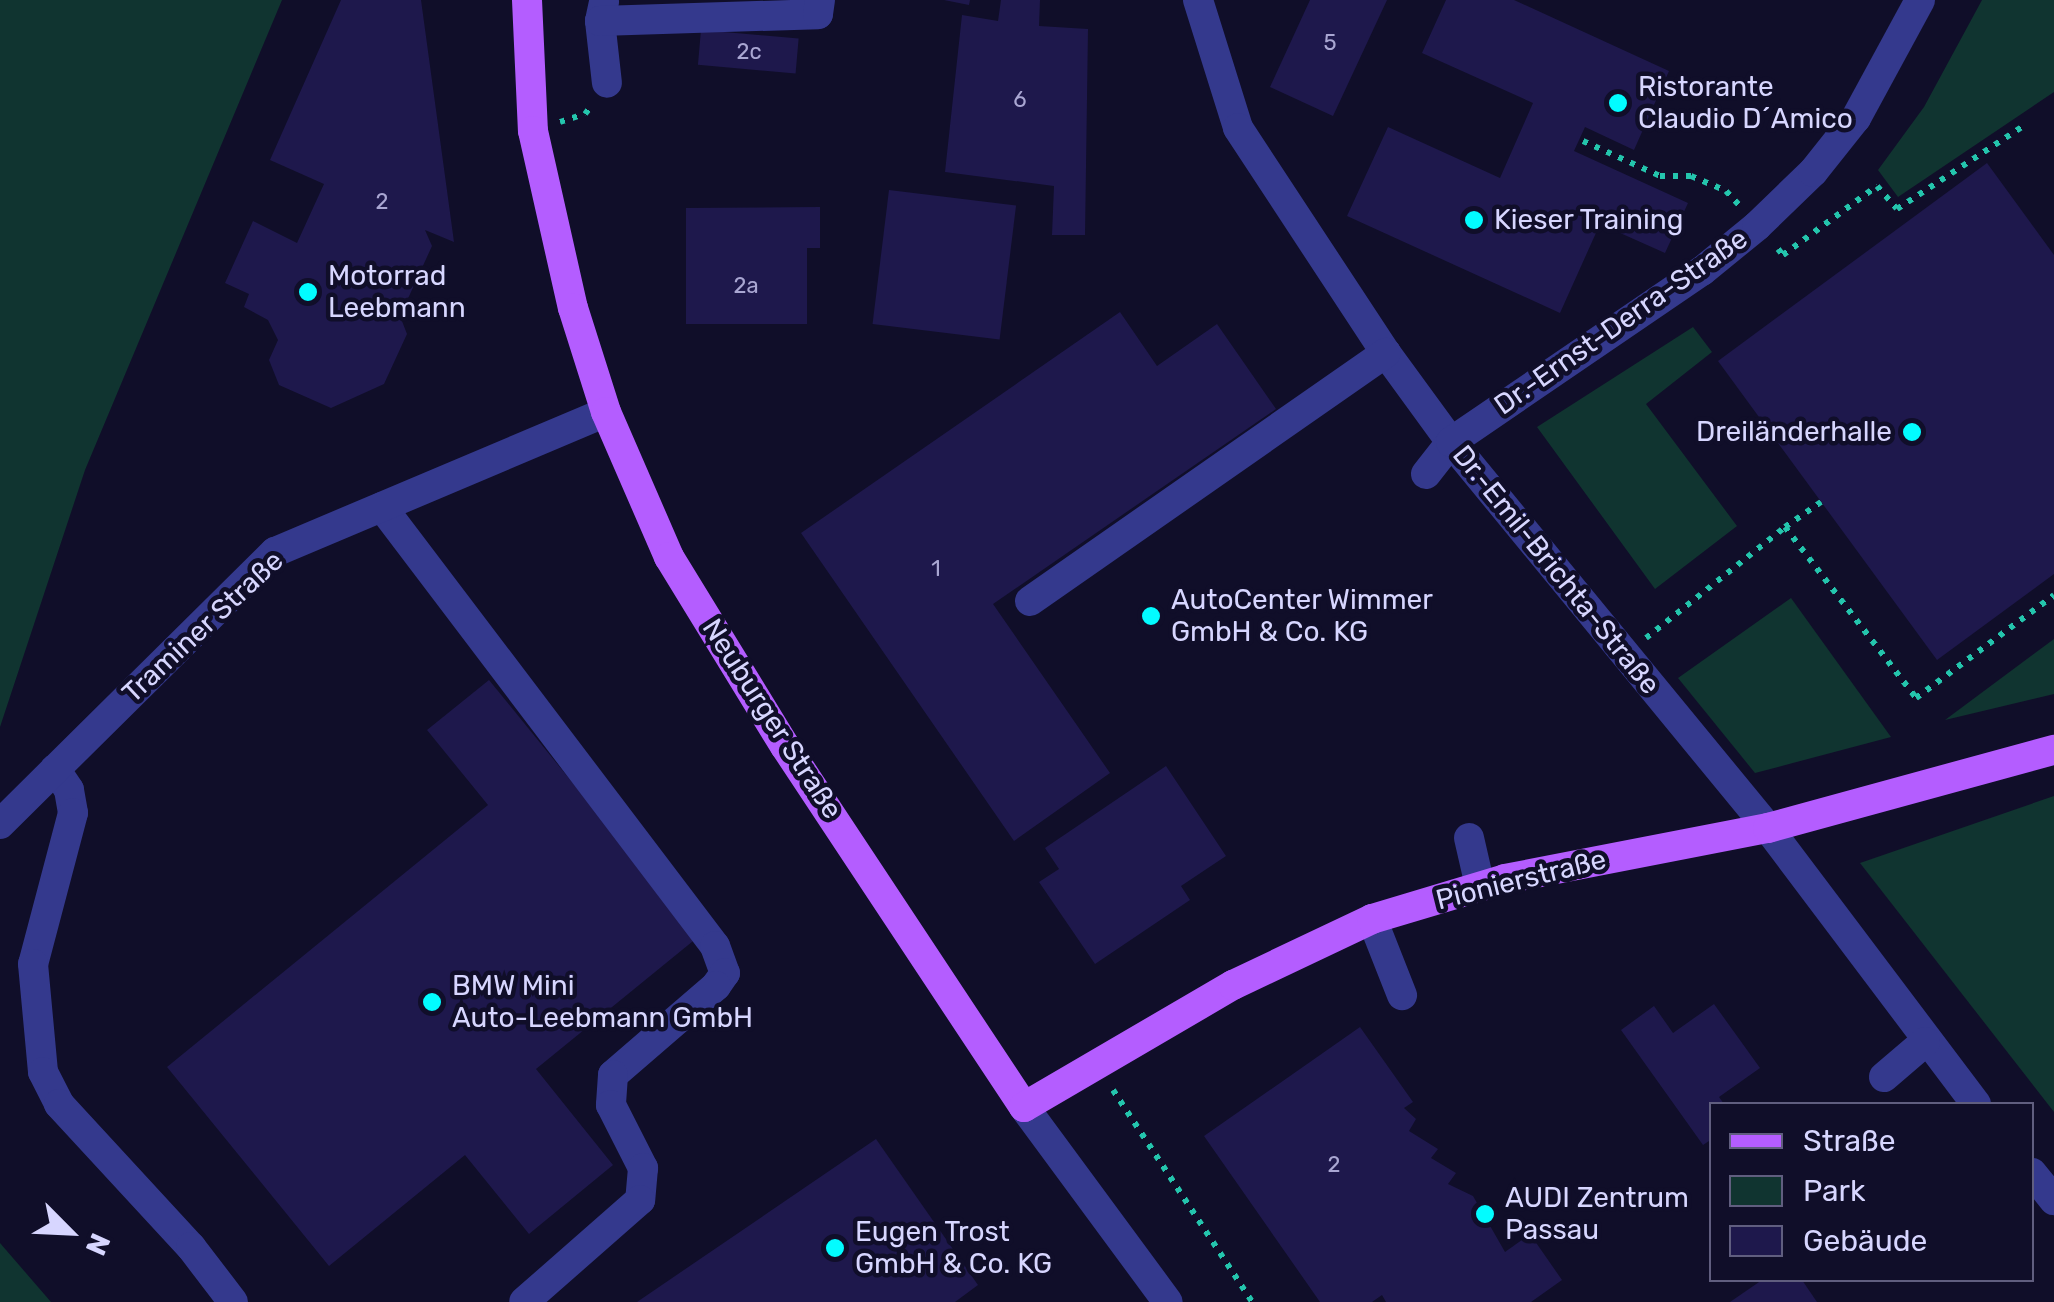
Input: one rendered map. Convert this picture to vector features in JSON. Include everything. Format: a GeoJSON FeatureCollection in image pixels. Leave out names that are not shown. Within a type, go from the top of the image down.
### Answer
{"type":"FeatureCollection","features":[{"type":"Feature","properties":{"kind":"main road","name":"Neuburger Straße"},"geometry":{"type":"LineString","coordinates":[[527,0],[527,67],[534,131],[573,308],[606,412],[669,557],[785,746],[1024,1106]]}},
{"type":"Feature","properties":{"kind":"main road","name":"Pionierstraße"},"geometry":{"type":"LineString","coordinates":[[1024,1106],[1233,985],[1372,919],[1480,886],[1768,828],[2054,750]]}},
{"type":"Feature","properties":{"kind":"street"},"geometry":{"type":"LineString","coordinates":[[607,84],[602,10],[818,14],[820,0]]}},
{"type":"Feature","properties":{"kind":"street","name":"Dr.-Emil-Brichta-Straße"},"geometry":{"type":"LineString","coordinates":[[1198,0],[1238,128],[1386,353],[1451,442],[1768,828],[1925,1042],[1974,1102]]}},
{"type":"Feature","properties":{"kind":"street","name":"Dr.-Ernst-Derra-Straße"},"geometry":{"type":"LineString","coordinates":[[1426,474],[1451,442],[1702,271],[1757,226],[1812,172],[1856,118],[1920,0]]}},
{"type":"Feature","properties":{"kind":"street"},"geometry":{"type":"LineString","coordinates":[[1030,601],[1386,353]]}},
{"type":"Feature","properties":{"kind":"street","name":"Traminer Straße"},"geometry":{"type":"LineString","coordinates":[[0,824],[275,552],[606,412]]}},
{"type":"Feature","properties":{"kind":"street"},"geometry":{"type":"LineString","coordinates":[[382,507],[715,946],[725,973],[716,986],[613,1075],[611,1105],[644,1168],[640,1200],[524,1302]]}},
{"type":"Feature","properties":{"kind":"street"},"geometry":{"type":"LineString","coordinates":[[55,770],[69,790],[72,813],[33,964],[43,1072],[60,1104],[191,1248],[233,1302]]}},
{"type":"Feature","properties":{"kind":"street"},"geometry":{"type":"LineString","coordinates":[[1469,838],[1480,886]]}},
{"type":"Feature","properties":{"kind":"street"},"geometry":{"type":"LineString","coordinates":[[1372,919],[1402,995]]}},
{"type":"Feature","properties":{"kind":"street"},"geometry":{"type":"LineString","coordinates":[[1884,1077],[1925,1042]]}},
{"type":"Feature","properties":{"kind":"street","name":"Neuburger Straße"},"geometry":{"type":"LineString","coordinates":[[1024,1106],[1168,1302]]}},
{"type":"Feature","properties":{"kind":"street"},"geometry":{"type":"LineString","coordinates":[[2034,1175],[2054,1200]]}},
{"type":"Feature","properties":{"kind":"path"},"geometry":{"type":"LineString","coordinates":[[534,131],[585,114],[607,84]]}},
{"type":"Feature","properties":{"kind":"path"},"geometry":{"type":"LineString","coordinates":[[1757,226],[1784,255],[1877,186],[1897,209],[2025,125]]}},
{"type":"Feature","properties":{"kind":"path"},"geometry":{"type":"LineString","coordinates":[[1582,142],[1660,176],[1691,176],[1726,191]]}},
{"type":"Feature","properties":{"kind":"path"},"geometry":{"type":"LineString","coordinates":[[1626,654],[1786,526],[1822,502]]}},
{"type":"Feature","properties":{"kind":"path"},"geometry":{"type":"LineString","coordinates":[[1786,526],[1916,698],[2054,596]]}},
{"type":"Feature","properties":{"kind":"path"},"geometry":{"type":"LineString","coordinates":[[1098,1066],[1252,1302]]}},
{"type":"Feature","properties":{"kind":"green space"},"geometry":{"type":"Polygon","coordinates":[[[0,0],[282,0],[85,470],[0,727],[0,0]]]}},
{"type":"Feature","properties":{"kind":"green space"},"geometry":{"type":"Polygon","coordinates":[[[1982,0],[2054,0],[2054,92],[1898,197],[1878,170],[1924,107],[1982,0]]]}},
{"type":"Feature","properties":{"kind":"green space"},"geometry":{"type":"Polygon","coordinates":[[[1693,327],[1712,352],[1646,404],[1737,526],[1655,589],[1537,427],[1693,327]]]}},
{"type":"Feature","properties":{"kind":"green space"},"geometry":{"type":"Polygon","coordinates":[[[1791,598],[1891,737],[1755,773],[1678,678],[1791,598]]]}},
{"type":"Feature","properties":{"kind":"green space"},"geometry":{"type":"Polygon","coordinates":[[[2054,639],[2054,694],[1945,720],[2054,639]]]}},
{"type":"Feature","properties":{"kind":"green space"},"geometry":{"type":"Polygon","coordinates":[[[2054,796],[2054,1112],[1860,863],[2054,796]]]}},
{"type":"Feature","properties":{"kind":"green space"},"geometry":{"type":"Polygon","coordinates":[[[0,1243],[51,1302],[0,1302],[0,1243]]]}},
{"type":"Feature","properties":{"kind":"building"},"geometry":{"type":"Polygon","coordinates":[[[341,0],[421,0],[454,242],[425,230],[432,246],[400,316],[407,334],[384,384],[331,408],[279,385],[269,360],[278,340],[268,320],[244,307],[249,294],[225,283],[253,221],[297,243],[324,184],[270,160],[341,0]]]}},
{"type":"Feature","properties":{"kind":"building"},"geometry":{"type":"Polygon","coordinates":[[[944,0],[970,0],[969,5],[944,0]]]}},
{"type":"Feature","properties":{"kind":"building"},"geometry":{"type":"Polygon","coordinates":[[[1001,0],[1040,0],[1039,26],[1088,29],[1085,235],[1052,235],[1054,186],[945,172],[962,15],[998,21],[1001,0]]]}},
{"type":"Feature","properties":{"kind":"building"},"geometry":{"type":"Polygon","coordinates":[[[1310,0],[1387,0],[1333,116],[1270,87],[1310,0]]]}},
{"type":"Feature","properties":{"kind":"building"},"geometry":{"type":"Polygon","coordinates":[[[1446,0],[1514,0],[1669,71],[1634,150],[1585,127],[1574,151],[1688,203],[1665,253],[1600,224],[1560,313],[1347,216],[1388,127],[1500,178],[1533,103],[1422,53],[1446,0]]]}},
{"type":"Feature","properties":{"kind":"building"},"geometry":{"type":"Polygon","coordinates":[[[701,30],[799,39],[796,73],[698,65],[701,30]]]}},
{"type":"Feature","properties":{"kind":"building","name":"Dreiländerhalle"},"geometry":{"type":"Polygon","coordinates":[[[1987,163],[2054,255],[2054,574],[1937,660],[1718,361],[1987,163]]]}},
{"type":"Feature","properties":{"kind":"building"},"geometry":{"type":"Polygon","coordinates":[[[889,190],[1016,206],[1000,340],[873,324],[889,190]]]}},
{"type":"Feature","properties":{"kind":"building"},"geometry":{"type":"Polygon","coordinates":[[[820,207],[820,248],[807,248],[807,324],[686,324],[686,208],[820,207]]]}},
{"type":"Feature","properties":{"kind":"building"},"geometry":{"type":"Polygon","coordinates":[[[1120,312],[1157,366],[1217,324],[1276,409],[993,604],[1110,773],[1014,841],[801,533],[1120,312]]]}},
{"type":"Feature","properties":{"kind":"building","name":"BMW Mini Auto-Leebmann GmbH"},"geometry":{"type":"Polygon","coordinates":[[[489,680],[698,937],[536,1069],[613,1165],[529,1234],[465,1155],[329,1266],[167,1067],[488,805],[427,730],[489,680]]]}},
{"type":"Feature","properties":{"kind":"building"},"geometry":{"type":"Polygon","coordinates":[[[1166,766],[1226,856],[1181,886],[1190,900],[1095,964],[1039,882],[1059,869],[1045,848],[1166,766]]]}},
{"type":"Feature","properties":{"kind":"building"},"geometry":{"type":"Polygon","coordinates":[[[1714,1004],[1760,1068],[1719,1097],[1723,1102],[1709,1102],[1709,1141],[1703,1145],[1621,1030],[1654,1006],[1673,1033],[1714,1004]]]}},
{"type":"Feature","properties":{"kind":"building"},"geometry":{"type":"Polygon","coordinates":[[[1360,1027],[1413,1102],[1404,1108],[1416,1119],[1409,1131],[1438,1149],[1431,1158],[1456,1173],[1448,1184],[1473,1196],[1505,1252],[1530,1234],[1562,1280],[1531,1302],[1386,1302],[1382,1295],[1372,1302],[1320,1302],[1204,1136],[1360,1027]]]}},
{"type":"Feature","properties":{"kind":"building","name":"Eugen Trost GmbH & Co. KG"},"geometry":{"type":"Polygon","coordinates":[[[876,1139],[978,1285],[955,1302],[637,1302],[876,1139]]]}},
{"type":"Feature","properties":{"kind":"building"},"geometry":{"type":"Polygon","coordinates":[[[1759,1282],[1803,1282],[1817,1302],[1730,1302],[1759,1282]]]}},
{"type":"Feature","properties":{"kind":"place","name":"Ristorante Claudio D´Amico"},"geometry":{"type":"Point","coordinates":[1618,103]}},
{"type":"Feature","properties":{"kind":"place","name":"Kieser Training"},"geometry":{"type":"Point","coordinates":[1474,220]}},
{"type":"Feature","properties":{"kind":"place","name":"Motorrad Leebmann"},"geometry":{"type":"Point","coordinates":[308,292]}},
{"type":"Feature","properties":{"kind":"place","name":"Dreiländerhalle"},"geometry":{"type":"Point","coordinates":[1912,432]}},
{"type":"Feature","properties":{"kind":"place","name":"AutoCenter Wimmer GmbH & Co. KG"},"geometry":{"type":"Point","coordinates":[1151,616]}},
{"type":"Feature","properties":{"kind":"place","name":"BMW Mini Auto-Leebmann GmbH"},"geometry":{"type":"Point","coordinates":[432,1002]}},
{"type":"Feature","properties":{"kind":"place","name":"AUDI Zentrum Passau"},"geometry":{"type":"Point","coordinates":[1485,1214]}},
{"type":"Feature","properties":{"kind":"place","name":"Eugen Trost GmbH & Co. KG"},"geometry":{"type":"Point","coordinates":[835,1248]}}]}
